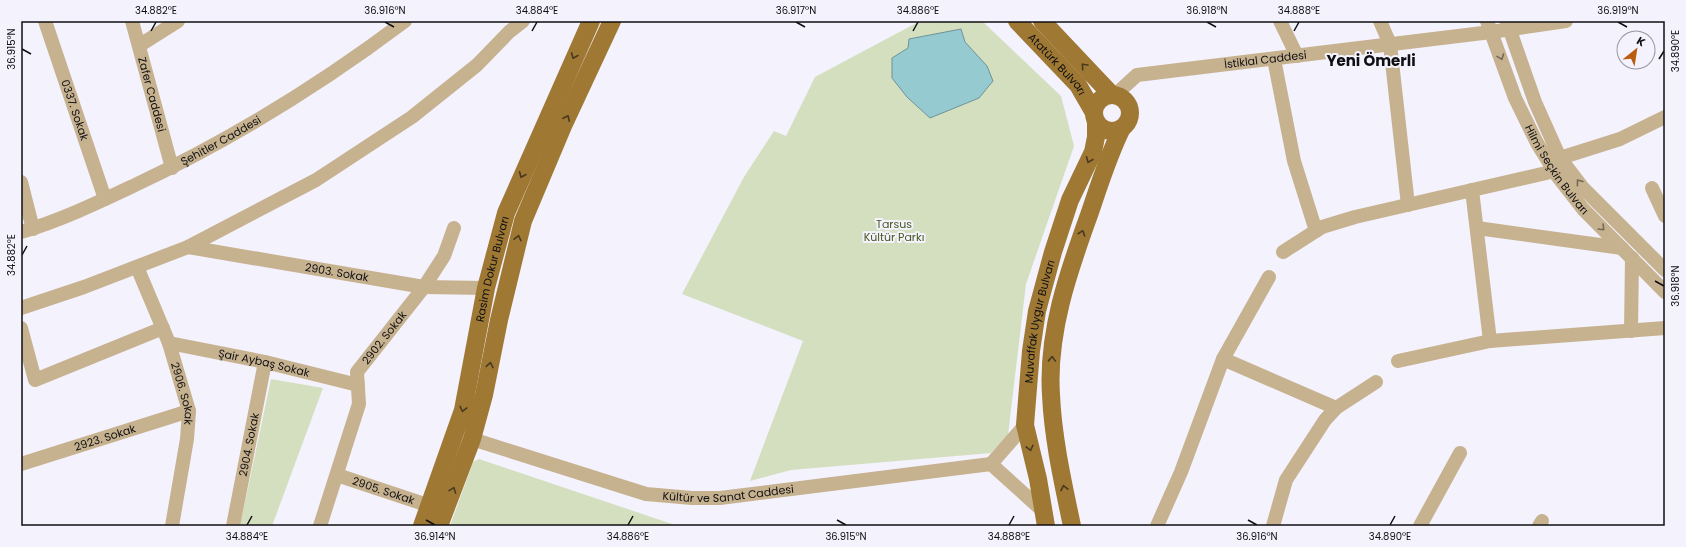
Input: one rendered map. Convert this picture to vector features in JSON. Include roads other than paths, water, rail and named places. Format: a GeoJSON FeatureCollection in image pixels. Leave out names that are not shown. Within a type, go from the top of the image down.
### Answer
{"type":"FeatureCollection","features":[{"type":"Feature","properties":{"kind":"main road","name":"Rasim Dokur Bulvarı"},"geometry":{"type":"LineString","coordinates":[[422,526],[463,410],[486,288],[506,213],[591,21]]}},
{"type":"Feature","properties":{"kind":"main road"},"geometry":{"type":"LineString","coordinates":[[439,526],[472,439],[484,395],[499,320],[523,221],[563,126],[612,21]]}},
{"type":"Feature","properties":{"kind":"main road","name":"Atatürk Bulvarı"},"geometry":{"type":"LineString","coordinates":[[1017,21],[1078,86],[1094,116]]}},
{"type":"Feature","properties":{"kind":"main road","name":"Atatürk Bulvarı"},"geometry":{"type":"LineString","coordinates":[[1048,23],[1113,95]]}},
{"type":"Feature","properties":{"kind":"main road"},"geometry":{"type":"LineString","coordinates":[[1113,95],[1126,101],[1130,112],[1127,124],[1122,128],[1111,132],[1105,130],[1094,116],[1097,101],[1101,98],[1113,95]]}},
{"type":"Feature","properties":{"kind":"main road","name":"Muvaffak Uygur Bulvarı"},"geometry":{"type":"LineString","coordinates":[[1044,518],[1038,478],[1025,424],[1031,351],[1037,311],[1062,222],[1093,152],[1096,137],[1094,116]]}},
{"type":"Feature","properties":{"kind":"main road","name":"Muvaffak Uygur Bulvarı"},"geometry":{"type":"LineString","coordinates":[[1072,526],[1056,442],[1051,394],[1052,343],[1062,294],[1111,152],[1122,128]]}},
{"type":"Feature","properties":{"kind":"street","name":"0337. Sokak"},"geometry":{"type":"LineString","coordinates":[[45,21],[105,199]]}},
{"type":"Feature","properties":{"kind":"street","name":"Zafer Caddesi"},"geometry":{"type":"LineString","coordinates":[[132,21],[140,45],[172,168]]}},
{"type":"Feature","properties":{"kind":"street"},"geometry":{"type":"LineString","coordinates":[[140,45],[178,21]]}},
{"type":"Feature","properties":{"kind":"street","name":"Şehitler Caddesi"},"geometry":{"type":"LineString","coordinates":[[27,230],[105,199],[172,168],[268,114],[357,57],[405,21]]}},
{"type":"Feature","properties":{"kind":"street"},"geometry":{"type":"LineString","coordinates":[[21,308],[84,288],[188,247],[316,180],[412,117],[477,65],[509,32],[523,21]]}},
{"type":"Feature","properties":{"kind":"street"},"geometry":{"type":"LineString","coordinates":[[509,32],[534,21]]}},
{"type":"Feature","properties":{"kind":"street"},"geometry":{"type":"LineString","coordinates":[[1280,21],[1297,56]]}},
{"type":"Feature","properties":{"kind":"street"},"geometry":{"type":"LineString","coordinates":[[1380,21],[1390,44],[1408,205]]}},
{"type":"Feature","properties":{"kind":"street","name":"İstiklal Caddesi"},"geometry":{"type":"LineString","coordinates":[[1113,95],[1137,75],[1390,44],[1489,27],[1566,21]]}},
{"type":"Feature","properties":{"kind":"street","name":"Hilmi Seçkin Bulvarı"},"geometry":{"type":"LineString","coordinates":[[1509,25],[1534,102],[1560,158],[1583,188],[1665,270]]}},
{"type":"Feature","properties":{"kind":"street","name":"Hilmi Seçkin Bulvarı"},"geometry":{"type":"LineString","coordinates":[[1489,27],[1515,98],[1537,143],[1555,171],[1583,209],[1665,292]]}},
{"type":"Feature","properties":{"kind":"street"},"geometry":{"type":"LineString","coordinates":[[1274,59],[1294,161],[1316,230]]}},
{"type":"Feature","properties":{"kind":"street"},"geometry":{"type":"LineString","coordinates":[[1560,158],[1620,139],[1665,117]]}},
{"type":"Feature","properties":{"kind":"street"},"geometry":{"type":"LineString","coordinates":[[1283,252],[1316,230],[1355,217],[1555,171]]}},
{"type":"Feature","properties":{"kind":"street"},"geometry":{"type":"LineString","coordinates":[[21,182],[27,230]]}},
{"type":"Feature","properties":{"kind":"street"},"geometry":{"type":"LineString","coordinates":[[1652,188],[1665,216]]}},
{"type":"Feature","properties":{"kind":"street"},"geometry":{"type":"LineString","coordinates":[[1472,190],[1490,341]]}},
{"type":"Feature","properties":{"kind":"street","name":"2902. Sokak"},"geometry":{"type":"LineString","coordinates":[[320,526],[359,404],[357,372],[424,287],[444,256],[454,228]]}},
{"type":"Feature","properties":{"kind":"street"},"geometry":{"type":"LineString","coordinates":[[1476,228],[1622,248]]}},
{"type":"Feature","properties":{"kind":"street","name":"2903. Sokak"},"geometry":{"type":"LineString","coordinates":[[188,247],[424,287],[486,288]]}},
{"type":"Feature","properties":{"kind":"street"},"geometry":{"type":"LineString","coordinates":[[1631,331],[1632,258]]}},
{"type":"Feature","properties":{"kind":"street","name":"2906. Sokak"},"geometry":{"type":"LineString","coordinates":[[137,267],[170,343],[189,411],[187,439],[172,526]]}},
{"type":"Feature","properties":{"kind":"street"},"geometry":{"type":"LineString","coordinates":[[1157,526],[1181,472],[1223,359],[1269,277]]}},
{"type":"Feature","properties":{"kind":"street"},"geometry":{"type":"LineString","coordinates":[[21,328],[35,380],[163,328]]}},
{"type":"Feature","properties":{"kind":"street"},"geometry":{"type":"LineString","coordinates":[[1398,361],[1490,341],[1665,328]]}},
{"type":"Feature","properties":{"kind":"street","name":"Şair Aybaş Sokak"},"geometry":{"type":"LineString","coordinates":[[170,343],[265,362],[358,385]]}},
{"type":"Feature","properties":{"kind":"street"},"geometry":{"type":"LineString","coordinates":[[1223,359],[1336,408]]}},
{"type":"Feature","properties":{"kind":"street","name":"2904. Sokak"},"geometry":{"type":"LineString","coordinates":[[233,526],[265,362]]}},
{"type":"Feature","properties":{"kind":"street"},"geometry":{"type":"LineString","coordinates":[[1273,526],[1286,480],[1325,420],[1336,408],[1376,382]]}},
{"type":"Feature","properties":{"kind":"street","name":"2923. Sokak"},"geometry":{"type":"LineString","coordinates":[[21,464],[189,411]]}},
{"type":"Feature","properties":{"kind":"street"},"geometry":{"type":"LineString","coordinates":[[1025,424],[991,464],[1044,518]]}},
{"type":"Feature","properties":{"kind":"street","name":"Kültür ve Sanat Caddesi"},"geometry":{"type":"LineString","coordinates":[[472,439],[646,494],[692,498],[720,498],[991,464]]}},
{"type":"Feature","properties":{"kind":"street"},"geometry":{"type":"LineString","coordinates":[[1420,526],[1460,453]]}},
{"type":"Feature","properties":{"kind":"street","name":"2905. Sokak"},"geometry":{"type":"LineString","coordinates":[[337,475],[430,506]]}},
{"type":"Feature","properties":{"kind":"water"},"geometry":{"type":"Polygon","coordinates":[[[961,29],[965,42],[987,66],[993,81],[979,98],[930,118],[907,97],[892,78],[892,58],[908,48],[909,39],[961,29]]]}},
{"type":"Feature","properties":{"kind":"district","name":"Yeni Ömerli"},"geometry":{"type":"Point","coordinates":[1371,60]}},
{"type":"Feature","properties":{"kind":"park label","name":"Tarsus Kültür Parkı"},"geometry":{"type":"Point","coordinates":[894,230]}}]}
